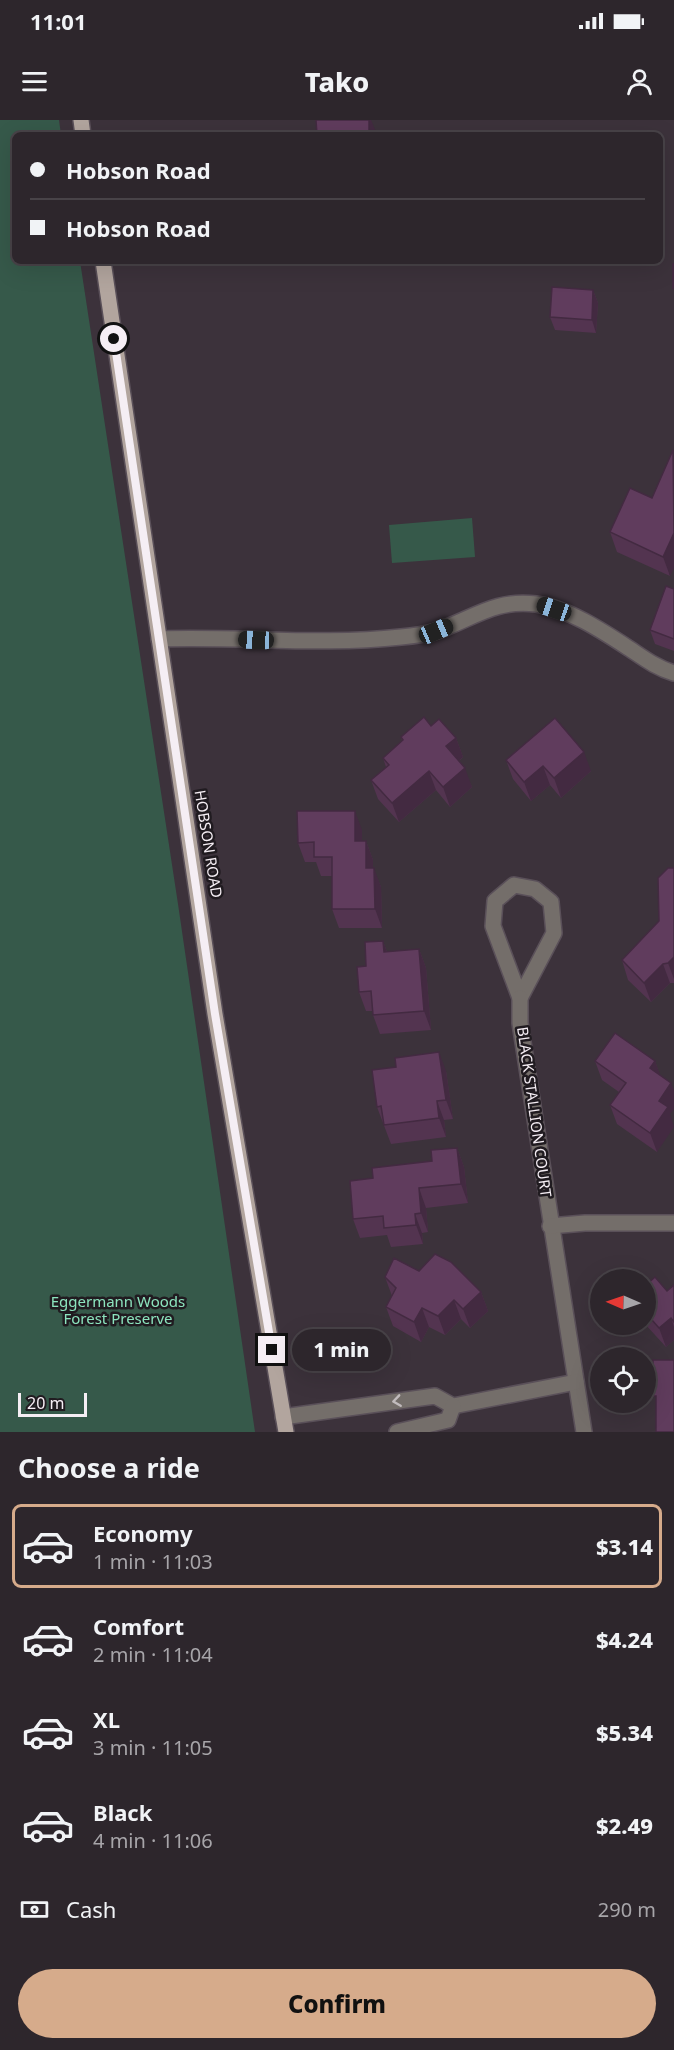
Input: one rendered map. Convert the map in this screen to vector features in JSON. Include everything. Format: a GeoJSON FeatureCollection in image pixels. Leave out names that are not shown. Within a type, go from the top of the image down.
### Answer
{"type":"FeatureCollection","features":[{"type":"Feature","properties":{"kind":"main road","name":"HOBSON ROAD"},"geometry":{"type":"LineString","coordinates":[[103,264],[215,1014],[284,1425]]}},
{"type":"Feature","properties":{"kind":"street"},"geometry":{"type":"LineString","coordinates":[[159,639],[372,640],[436,631],[510,602],[539,604],[585,620],[659,669],[674,673]]}},
{"type":"Feature","properties":{"kind":"street","name":"BLACK STALLION COURT"},"geometry":{"type":"LineString","coordinates":[[520,998],[554,933],[551,902],[535,889],[514,885],[495,901],[493,926],[520,998],[520,1023],[584,1432]]}},
{"type":"Feature","properties":{"kind":"street"},"geometry":{"type":"LineString","coordinates":[[550,1226],[585,1223],[674,1223]]}},
{"type":"Feature","properties":{"kind":"street"},"geometry":{"type":"LineString","coordinates":[[284,1425],[435,1396],[453,1406],[576,1382]]}},
{"type":"Feature","properties":{"kind":"street"},"geometry":{"type":"LineString","coordinates":[[396,1432],[448,1420],[453,1406]]}},
{"type":"Feature","properties":{"kind":"green space","name":"Eggermann Woods Forest Preserve"},"geometry":{"type":"Polygon","coordinates":[[[0,120],[59,120],[61,132],[12,132],[12,264],[80,264],[178,904],[255,1432],[0,1432],[0,120]]]}},
{"type":"Feature","properties":{"kind":"green space"},"geometry":{"type":"Polygon","coordinates":[[[472,518],[475,557],[392,563],[389,525],[472,518]]]}},
{"type":"Feature","properties":{"kind":"building"},"geometry":{"type":"Polygon","coordinates":[[[316,120],[369,120],[369,132],[317,132],[316,120]]]}},
{"type":"Feature","properties":{"kind":"building"},"geometry":{"type":"Polygon","coordinates":[[[674,264],[674,288],[673,288],[674,264]]]}},
{"type":"Feature","properties":{"kind":"building"},"geometry":{"type":"Polygon","coordinates":[[[552,287],[593,290],[592,320],[550,317],[552,287]]]}},
{"type":"Feature","properties":{"kind":"building"},"geometry":{"type":"Polygon","coordinates":[[[673,450],[674,533],[663,557],[610,532],[630,488],[652,498],[673,450]]]}},
{"type":"Feature","properties":{"kind":"building"},"geometry":{"type":"Polygon","coordinates":[[[666,586],[674,589],[674,639],[650,630],[666,586]]]}},
{"type":"Feature","properties":{"kind":"building"},"geometry":{"type":"Polygon","coordinates":[[[424,717],[431,726],[439,719],[456,738],[446,746],[465,768],[443,787],[429,771],[392,803],[371,780],[389,765],[383,758],[403,740],[401,737],[424,717]]]}},
{"type":"Feature","properties":{"kind":"building"},"geometry":{"type":"Polygon","coordinates":[[[555,718],[584,752],[554,778],[543,766],[524,782],[506,760],[555,718]]]}},
{"type":"Feature","properties":{"kind":"building"},"geometry":{"type":"Polygon","coordinates":[[[297,811],[355,811],[355,841],[366,841],[366,868],[374,868],[375,909],[332,909],[332,857],[314,857],[314,842],[298,843],[297,811]]]}},
{"type":"Feature","properties":{"kind":"building"},"geometry":{"type":"Polygon","coordinates":[[[668,868],[674,868],[674,957],[668,963],[663,964],[644,983],[622,960],[659,921],[658,878],[668,868]]]}},
{"type":"Feature","properties":{"kind":"building"},"geometry":{"type":"Polygon","coordinates":[[[383,941],[384,952],[419,949],[424,1011],[373,1015],[371,991],[359,992],[357,967],[366,966],[365,942],[383,941]]]}},
{"type":"Feature","properties":{"kind":"building"},"geometry":{"type":"Polygon","coordinates":[[[615,1033],[655,1061],[650,1068],[671,1083],[659,1101],[668,1107],[650,1133],[610,1105],[626,1083],[595,1061],[615,1033]]]}},
{"type":"Feature","properties":{"kind":"building"},"geometry":{"type":"Polygon","coordinates":[[[439,1052],[446,1100],[437,1101],[439,1118],[384,1125],[381,1106],[377,1107],[372,1070],[396,1067],[395,1058],[439,1052]]]}},
{"type":"Feature","properties":{"kind":"building"},"geometry":{"type":"Polygon","coordinates":[[[457,1148],[461,1184],[419,1188],[421,1213],[415,1214],[416,1225],[384,1228],[383,1216],[353,1219],[350,1181],[373,1178],[372,1168],[432,1161],[431,1150],[457,1148]]]}},
{"type":"Feature","properties":{"kind":"building"},"geometry":{"type":"Polygon","coordinates":[[[435,1254],[451,1262],[481,1292],[463,1309],[454,1300],[438,1316],[422,1308],[414,1322],[386,1307],[396,1288],[385,1277],[394,1258],[419,1271],[435,1254]]]}},
{"type":"Feature","properties":{"kind":"building"},"geometry":{"type":"Polygon","coordinates":[[[656,1278],[667,1291],[674,1285],[674,1322],[671,1318],[659,1328],[656,1325],[656,1278]]]}},
{"type":"Feature","properties":{"kind":"building"},"geometry":{"type":"Polygon","coordinates":[[[656,1360],[674,1360],[674,1432],[656,1432],[656,1360]]]}},
{"type":"Feature","properties":{"kind":"route"},"geometry":{"type":"LineString","coordinates":[[114,339],[215,1014],[272,1350]]}}]}
